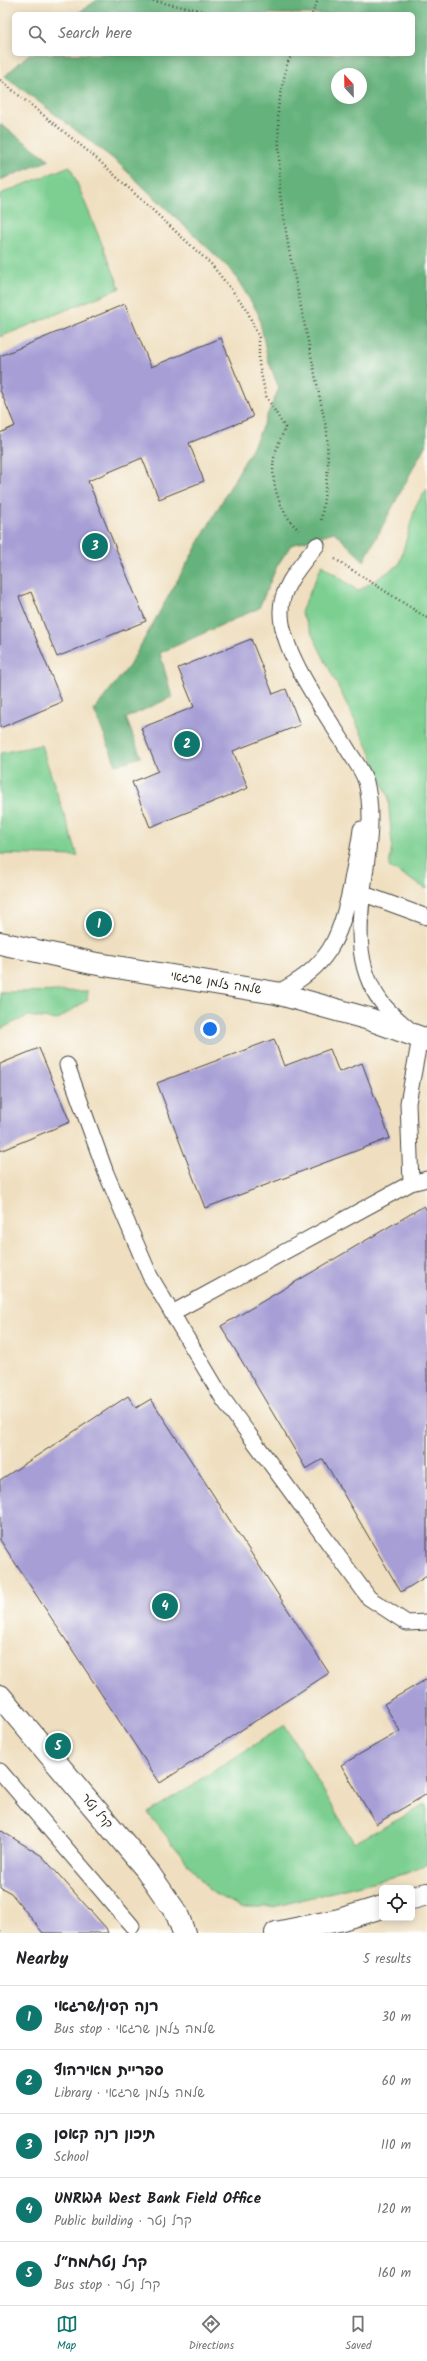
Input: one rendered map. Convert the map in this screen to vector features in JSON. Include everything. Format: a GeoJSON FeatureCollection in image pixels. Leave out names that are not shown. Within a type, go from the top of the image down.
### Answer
{"type":"FeatureCollection","features":[{"type":"Feature","properties":{"kind":"street","name":"שלמה זלמן שרגאי"},"geometry":{"type":"LineString","coordinates":[[0,943],[106,965],[276,993],[369,1019],[424,1039]]}},
{"type":"Feature","properties":{"kind":"street","name":"קרל נטר"},"geometry":{"type":"LineString","coordinates":[[0,1696],[146,1869],[177,1914],[184,1933]]}},
{"type":"Feature","properties":{"kind":"street"},"geometry":{"type":"LineString","coordinates":[[415,1897],[427,1894]]}},
{"type":"Feature","properties":{"kind":"street"},"geometry":{"type":"LineString","coordinates":[[287,1932],[339,1920],[379,1908]]}},
{"type":"Feature","properties":{"kind":"lane"},"geometry":{"type":"LineString","coordinates":[[317,545],[288,584],[280,612],[287,647],[366,780],[370,806],[360,944],[365,969],[375,992],[383,1004],[424,1039],[408,1103],[411,1183]]}},
{"type":"Feature","properties":{"kind":"lane"},"geometry":{"type":"LineString","coordinates":[[276,993],[290,986],[322,960],[342,927],[359,842],[366,780]]}},
{"type":"Feature","properties":{"kind":"lane"},"geometry":{"type":"LineString","coordinates":[[364,894],[427,917]]}},
{"type":"Feature","properties":{"kind":"lane"},"geometry":{"type":"LineString","coordinates":[[67,1065],[122,1212],[150,1276],[222,1399],[369,1598],[407,1623],[427,1622]]}},
{"type":"Feature","properties":{"kind":"lane"},"geometry":{"type":"LineString","coordinates":[[172,1313],[411,1183],[427,1179]]}},
{"type":"Feature","properties":{"kind":"lane"},"geometry":{"type":"LineString","coordinates":[[0,1771],[132,1926]]}},
{"type":"Feature","properties":{"kind":"path"},"geometry":{"type":"LineString","coordinates":[[149,0],[208,12]]}},
{"type":"Feature","properties":{"kind":"path"},"geometry":{"type":"LineString","coordinates":[[313,12],[318,0]]}},
{"type":"Feature","properties":{"kind":"path"},"geometry":{"type":"LineString","coordinates":[[291,56],[278,108],[280,194],[290,258],[327,432],[328,467],[317,545]]}},
{"type":"Feature","properties":{"kind":"path"},"geometry":{"type":"LineString","coordinates":[[0,80],[95,157],[211,264],[246,308],[259,338],[259,364],[266,396],[285,428],[274,458],[275,489],[290,523],[343,566],[427,618]]}},
{"type":"Feature","properties":{"kind":"green space"},"geometry":{"type":"Polygon","coordinates":[[[97,0],[427,0],[427,442],[364,561],[334,532],[291,545],[277,566],[259,608],[160,653],[172,697],[126,718],[141,757],[116,765],[94,710],[129,666],[255,443],[279,388],[268,360],[258,313],[232,271],[116,161],[5,76],[27,56],[415,56],[415,12],[80,12],[97,0]]]}},
{"type":"Feature","properties":{"kind":"green space"},"geometry":{"type":"Polygon","coordinates":[[[0,124],[50,160],[0,180],[0,124]]]}},
{"type":"Feature","properties":{"kind":"green space"},"geometry":{"type":"Polygon","coordinates":[[[70,166],[120,288],[0,337],[0,194],[70,166]]]}},
{"type":"Feature","properties":{"kind":"green space"},"geometry":{"type":"Polygon","coordinates":[[[427,489],[427,889],[389,867],[392,845],[388,796],[369,749],[301,612],[322,565],[358,591],[399,565],[416,505],[427,489]]]}},
{"type":"Feature","properties":{"kind":"green space"},"geometry":{"type":"Polygon","coordinates":[[[41,745],[78,856],[0,854],[0,753],[41,745]]]}},
{"type":"Feature","properties":{"kind":"green space"},"geometry":{"type":"Polygon","coordinates":[[[88,991],[87,1000],[57,1020],[28,1016],[0,1029],[0,992],[88,991]]]}},
{"type":"Feature","properties":{"kind":"green space"},"geometry":{"type":"Polygon","coordinates":[[[285,1725],[354,1843],[427,1804],[427,1865],[404,1874],[273,1907],[241,1907],[210,1891],[148,1813],[285,1725]]]}},
{"type":"Feature","properties":{"kind":"building"},"geometry":{"type":"Polygon","coordinates":[[[125,304],[151,367],[221,338],[253,417],[189,443],[204,481],[159,499],[142,458],[88,481],[146,621],[57,657],[31,592],[19,597],[62,702],[0,728],[0,433],[15,426],[0,390],[0,356],[125,304]]]}},
{"type":"Feature","properties":{"kind":"building"},"geometry":{"type":"Polygon","coordinates":[[[251,639],[273,694],[286,689],[300,725],[233,751],[248,788],[150,827],[132,782],[158,771],[141,728],[194,707],[178,668],[251,639]]]}},
{"type":"Feature","properties":{"kind":"building"},"geometry":{"type":"Polygon","coordinates":[[[274,1039],[284,1066],[330,1049],[339,1072],[362,1063],[390,1138],[205,1208],[157,1083],[274,1039]]]}},
{"type":"Feature","properties":{"kind":"building"},"geometry":{"type":"Polygon","coordinates":[[[39,1048],[70,1122],[0,1151],[0,1064],[39,1048]]]}},
{"type":"Feature","properties":{"kind":"building"},"geometry":{"type":"Polygon","coordinates":[[[424,1206],[427,1211],[427,1576],[401,1592],[323,1459],[306,1469],[221,1326],[424,1206]]]}},
{"type":"Feature","properties":{"kind":"building"},"geometry":{"type":"Polygon","coordinates":[[[128,1396],[136,1408],[151,1399],[329,1673],[160,1783],[0,1540],[0,1480],[128,1396]]]}},
{"type":"Feature","properties":{"kind":"building"},"geometry":{"type":"Polygon","coordinates":[[[427,1679],[427,1794],[376,1824],[341,1765],[400,1731],[384,1704],[427,1679]]]}},
{"type":"Feature","properties":{"kind":"building"},"geometry":{"type":"Polygon","coordinates":[[[0,1830],[42,1856],[106,1928],[108,1933],[43,1933],[11,1893],[0,1887],[0,1830]]]}},
{"type":"Feature","properties":{"kind":"place","name":"תיכון רנה קאסן"},"geometry":{"type":"Point","coordinates":[95,546]}},
{"type":"Feature","properties":{"kind":"place","name":"ספריית מאירהוף"},"geometry":{"type":"Point","coordinates":[187,744]}},
{"type":"Feature","properties":{"kind":"place","name":"רנה קסין/שרגאי"},"geometry":{"type":"Point","coordinates":[99,924]}},
{"type":"Feature","properties":{"kind":"place","name":"UNRWA West Bank Field Office"},"geometry":{"type":"Point","coordinates":[165,1606]}},
{"type":"Feature","properties":{"kind":"place","name":"קרל נטר/מח״ל"},"geometry":{"type":"Point","coordinates":[58,1746]}}]}
